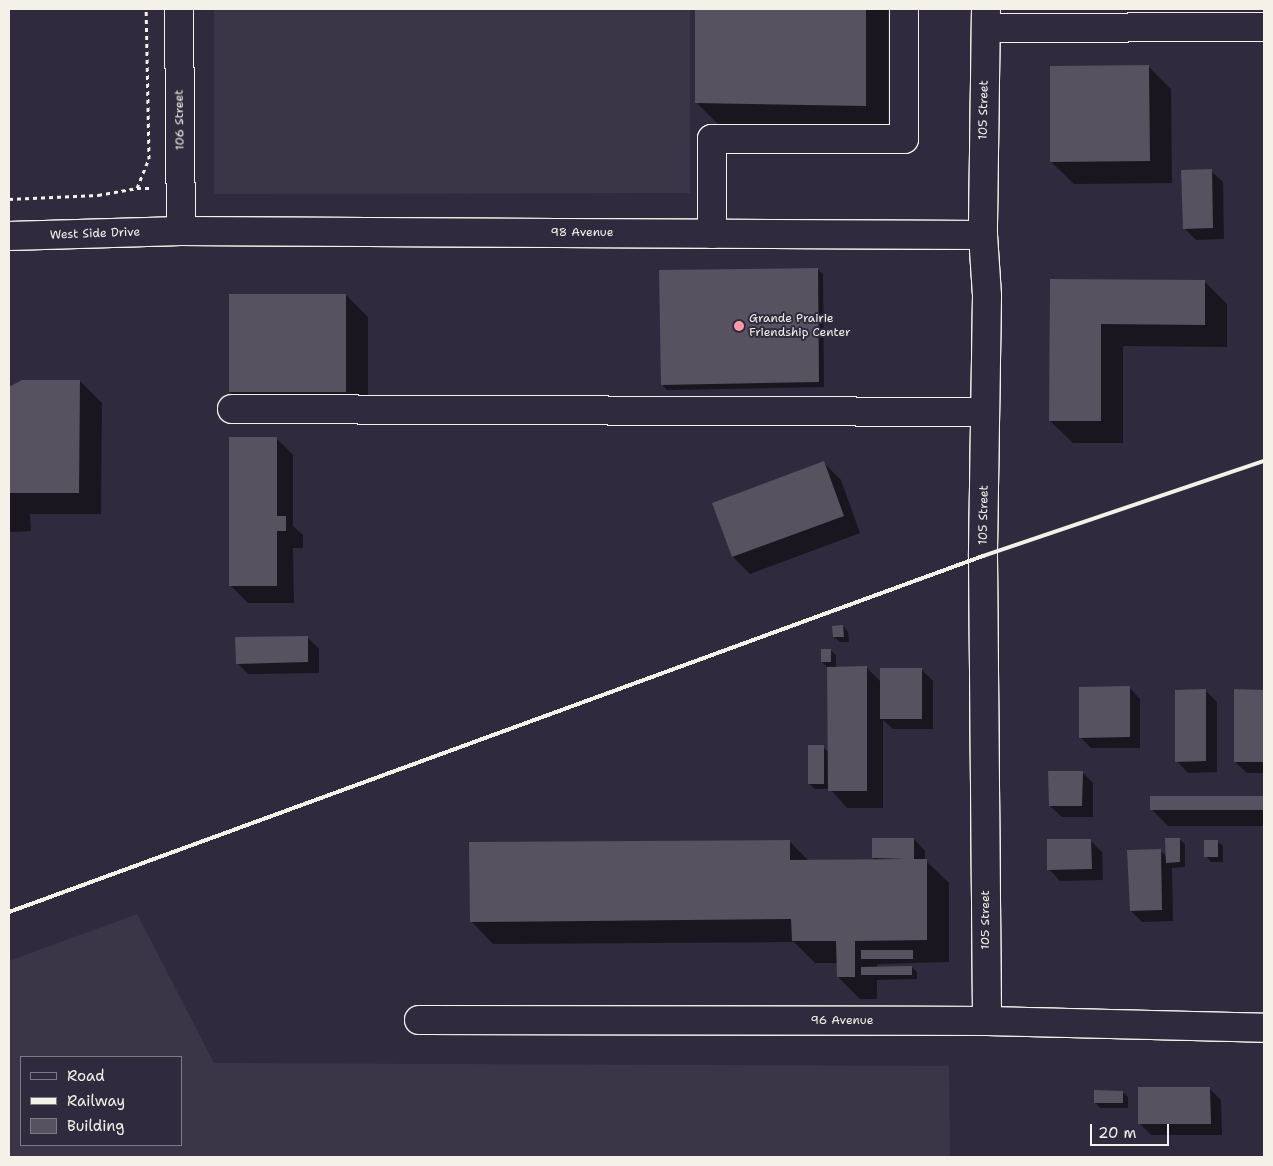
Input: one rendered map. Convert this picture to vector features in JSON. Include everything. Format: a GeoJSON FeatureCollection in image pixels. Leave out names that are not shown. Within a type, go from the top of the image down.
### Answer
{"type":"FeatureCollection","features":[{"type":"Feature","properties":{"kind":"street","name":"106 Street"},"geometry":{"type":"LineString","coordinates":[[179,9],[181,231]]}},
{"type":"Feature","properties":{"kind":"street"},"geometry":{"type":"LineString","coordinates":[[712,234],[712,139],[904,139],[904,9]]}},
{"type":"Feature","properties":{"kind":"street"},"geometry":{"type":"LineString","coordinates":[[986,19],[1264,27]]}},
{"type":"Feature","properties":{"kind":"street","name":"105 Street"},"geometry":{"type":"LineString","coordinates":[[986,19],[982,235],[987,296],[985,412],[987,1021]]}},
{"type":"Feature","properties":{"kind":"street","name":"98 Avenue"},"geometry":{"type":"LineString","coordinates":[[181,231],[982,235]]}},
{"type":"Feature","properties":{"kind":"street","name":"West Side Drive"},"geometry":{"type":"LineString","coordinates":[[9,236],[181,231]]}},
{"type":"Feature","properties":{"kind":"street"},"geometry":{"type":"LineString","coordinates":[[232,409],[985,412]]}},
{"type":"Feature","properties":{"kind":"street","name":"96 Avenue"},"geometry":{"type":"LineString","coordinates":[[419,1020],[987,1021],[1264,1028]]}},
{"type":"Feature","properties":{"kind":"path"},"geometry":{"type":"LineString","coordinates":[[9,198],[98,195],[136,188],[149,159],[146,9]]}},
{"type":"Feature","properties":{"kind":"shaded area"},"geometry":{"type":"Polygon","coordinates":[[[214,9],[690,9],[690,193],[214,194],[214,9]]]}},
{"type":"Feature","properties":{"kind":"shaded area"},"geometry":{"type":"Polygon","coordinates":[[[137,914],[214,1063],[949,1066],[950,1157],[9,1157],[9,961],[137,914]]]}},
{"type":"Feature","properties":{"kind":"building"},"geometry":{"type":"Polygon","coordinates":[[[695,9],[866,9],[866,106],[695,103],[695,9]]]}},
{"type":"Feature","properties":{"kind":"building"},"geometry":{"type":"Polygon","coordinates":[[[1149,65],[1150,161],[1050,162],[1050,66],[1149,65]]]}},
{"type":"Feature","properties":{"kind":"building"},"geometry":{"type":"Polygon","coordinates":[[[1212,169],[1213,228],[1183,229],[1181,170],[1212,169]]]}},
{"type":"Feature","properties":{"kind":"building","name":"Grande Prairie Friendship Center"},"geometry":{"type":"Polygon","coordinates":[[[818,268],[819,382],[661,385],[659,270],[818,268]]]}},
{"type":"Feature","properties":{"kind":"building"},"geometry":{"type":"Polygon","coordinates":[[[1050,279],[1205,280],[1205,325],[1101,324],[1101,421],[1049,421],[1050,279]]]}},
{"type":"Feature","properties":{"kind":"building"},"geometry":{"type":"Polygon","coordinates":[[[229,294],[346,294],[346,392],[229,392],[229,294]]]}},
{"type":"Feature","properties":{"kind":"building"},"geometry":{"type":"Polygon","coordinates":[[[22,380],[80,380],[79,493],[9,493],[9,387],[22,380]]]}},
{"type":"Feature","properties":{"kind":"building"},"geometry":{"type":"Polygon","coordinates":[[[229,437],[277,437],[277,516],[286,516],[286,531],[277,531],[277,586],[229,586],[229,437]]]}},
{"type":"Feature","properties":{"kind":"building"},"geometry":{"type":"Polygon","coordinates":[[[824,461],[844,516],[732,557],[712,503],[824,461]]]}},
{"type":"Feature","properties":{"kind":"building"},"geometry":{"type":"Polygon","coordinates":[[[843,625],[844,637],[833,637],[832,626],[843,625]]]}},
{"type":"Feature","properties":{"kind":"building"},"geometry":{"type":"Polygon","coordinates":[[[308,636],[308,662],[236,664],[235,637],[308,636]]]}},
{"type":"Feature","properties":{"kind":"building"},"geometry":{"type":"Polygon","coordinates":[[[821,649],[831,649],[831,662],[821,662],[821,649]]]}},
{"type":"Feature","properties":{"kind":"building"},"geometry":{"type":"Polygon","coordinates":[[[867,666],[867,791],[828,791],[827,667],[867,666]]]}},
{"type":"Feature","properties":{"kind":"building"},"geometry":{"type":"Polygon","coordinates":[[[880,668],[922,668],[922,719],[880,719],[880,668]]]}},
{"type":"Feature","properties":{"kind":"building"},"geometry":{"type":"Polygon","coordinates":[[[1130,686],[1130,737],[1079,738],[1079,687],[1130,686]]]}},
{"type":"Feature","properties":{"kind":"building"},"geometry":{"type":"Polygon","coordinates":[[[1206,689],[1206,761],[1175,762],[1175,690],[1206,689]]]}},
{"type":"Feature","properties":{"kind":"building"},"geometry":{"type":"Polygon","coordinates":[[[1234,689],[1264,690],[1264,762],[1234,762],[1234,689]]]}},
{"type":"Feature","properties":{"kind":"building"},"geometry":{"type":"Polygon","coordinates":[[[808,745],[824,745],[824,784],[808,784],[808,745]]]}},
{"type":"Feature","properties":{"kind":"building"},"geometry":{"type":"Polygon","coordinates":[[[1048,771],[1083,771],[1082,806],[1049,806],[1048,771]]]}},
{"type":"Feature","properties":{"kind":"building"},"geometry":{"type":"Polygon","coordinates":[[[1150,796],[1264,796],[1264,810],[1150,810],[1150,796]]]}},
{"type":"Feature","properties":{"kind":"building"},"geometry":{"type":"Polygon","coordinates":[[[872,838],[914,838],[914,859],[927,859],[927,940],[855,941],[855,977],[837,977],[836,941],[792,941],[791,919],[470,922],[469,842],[790,840],[790,860],[906,859],[872,858],[872,838]]]}},
{"type":"Feature","properties":{"kind":"building"},"geometry":{"type":"Polygon","coordinates":[[[1165,838],[1180,838],[1180,862],[1166,863],[1165,838]]]}},
{"type":"Feature","properties":{"kind":"building"},"geometry":{"type":"Polygon","coordinates":[[[1047,839],[1091,839],[1092,869],[1047,870],[1047,839]]]}},
{"type":"Feature","properties":{"kind":"building"},"geometry":{"type":"Polygon","coordinates":[[[1204,840],[1218,840],[1218,857],[1204,857],[1204,840]]]}},
{"type":"Feature","properties":{"kind":"building"},"geometry":{"type":"Polygon","coordinates":[[[1161,849],[1162,910],[1130,911],[1127,850],[1161,849]]]}},
{"type":"Feature","properties":{"kind":"building"},"geometry":{"type":"Polygon","coordinates":[[[861,950],[913,950],[913,959],[861,959],[861,950]]]}},
{"type":"Feature","properties":{"kind":"building"},"geometry":{"type":"Polygon","coordinates":[[[912,966],[912,975],[861,975],[861,967],[912,966]]]}},
{"type":"Feature","properties":{"kind":"building"},"geometry":{"type":"Polygon","coordinates":[[[1138,1087],[1210,1087],[1211,1124],[1138,1124],[1138,1087]]]}},
{"type":"Feature","properties":{"kind":"building"},"geometry":{"type":"Polygon","coordinates":[[[1094,1090],[1123,1091],[1123,1103],[1094,1103],[1094,1090]]]}},
{"type":"Feature","properties":{"kind":"railway"},"geometry":{"type":"LineString","coordinates":[[9,912],[983,556],[1264,461]]}},
{"type":"Feature","properties":{"kind":"place","name":"Grande Prairie Friendship Center"},"geometry":{"type":"Point","coordinates":[739,326]}}]}
